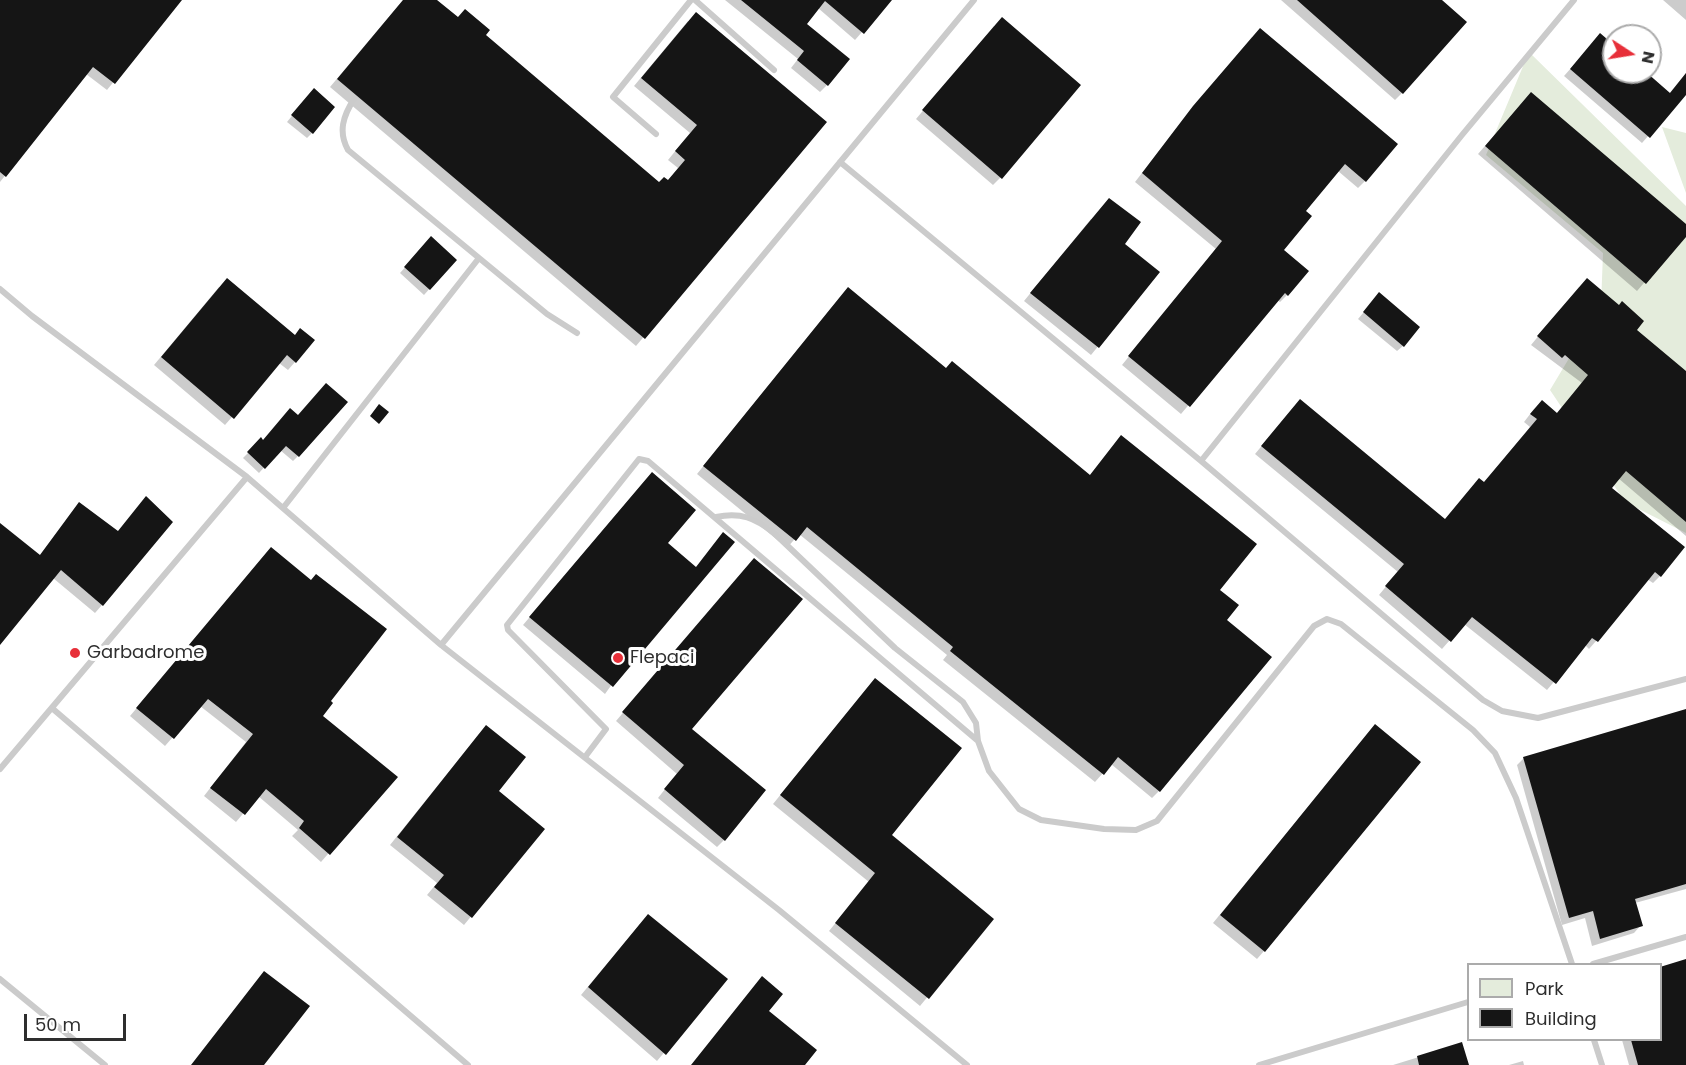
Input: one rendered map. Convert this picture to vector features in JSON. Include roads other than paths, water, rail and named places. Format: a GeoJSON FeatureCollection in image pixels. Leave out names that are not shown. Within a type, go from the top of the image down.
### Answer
{"type":"FeatureCollection","features":[{"type":"Feature","properties":{"kind":"lane"},"geometry":{"type":"LineString","coordinates":[[656,134],[613,97],[693,0],[774,70]]}},
{"type":"Feature","properties":{"kind":"lane"},"geometry":{"type":"LineString","coordinates":[[441,645],[974,0]]}},
{"type":"Feature","properties":{"kind":"lane"},"geometry":{"type":"LineString","coordinates":[[1201,460],[1462,135],[1574,0]]}},
{"type":"Feature","properties":{"kind":"lane"},"geometry":{"type":"LineString","coordinates":[[354,99],[343,122],[342,136],[348,150],[547,314],[577,333]]}},
{"type":"Feature","properties":{"kind":"lane"},"geometry":{"type":"LineString","coordinates":[[840,162],[1201,460],[1483,700],[1502,711],[1538,718],[1686,678]]}},
{"type":"Feature","properties":{"kind":"lane"},"geometry":{"type":"LineString","coordinates":[[283,508],[480,258]]}},
{"type":"Feature","properties":{"kind":"lane"},"geometry":{"type":"LineString","coordinates":[[0,289],[32,316],[247,477],[441,645],[778,910],[967,1065]]}},
{"type":"Feature","properties":{"kind":"lane"},"geometry":{"type":"LineString","coordinates":[[585,758],[606,729],[508,630],[508,621],[639,459],[648,461],[716,517],[978,741]]}},
{"type":"Feature","properties":{"kind":"lane"},"geometry":{"type":"LineString","coordinates":[[0,769],[247,477]]}},
{"type":"Feature","properties":{"kind":"lane"},"geometry":{"type":"LineString","coordinates":[[716,517],[742,514],[759,521],[774,533],[895,648],[963,702],[976,723],[978,741],[989,771],[1019,809],[1041,820],[1065,825],[1104,829],[1147,827],[1168,810],[1314,626],[1321,621],[1334,620],[1473,730],[1495,753],[1516,798],[1572,963]]}},
{"type":"Feature","properties":{"kind":"lane"},"geometry":{"type":"LineString","coordinates":[[53,709],[468,1065]]}},
{"type":"Feature","properties":{"kind":"lane"},"geometry":{"type":"LineString","coordinates":[[1596,963],[1686,937]]}},
{"type":"Feature","properties":{"kind":"lane"},"geometry":{"type":"LineString","coordinates":[[0,979],[105,1065]]}},
{"type":"Feature","properties":{"kind":"lane"},"geometry":{"type":"LineString","coordinates":[[1259,1065],[1467,1002]]}},
{"type":"Feature","properties":{"kind":"lane"},"geometry":{"type":"LineString","coordinates":[[1594,1041],[1602,1065]]}},
{"type":"Feature","properties":{"kind":"place","name":"Garbadrome"},"geometry":{"type":"Point","coordinates":[75,653]}},
{"type":"Feature","properties":{"kind":"place","name":"Flepaci"},"geometry":{"type":"Point","coordinates":[618,658]}}]}
